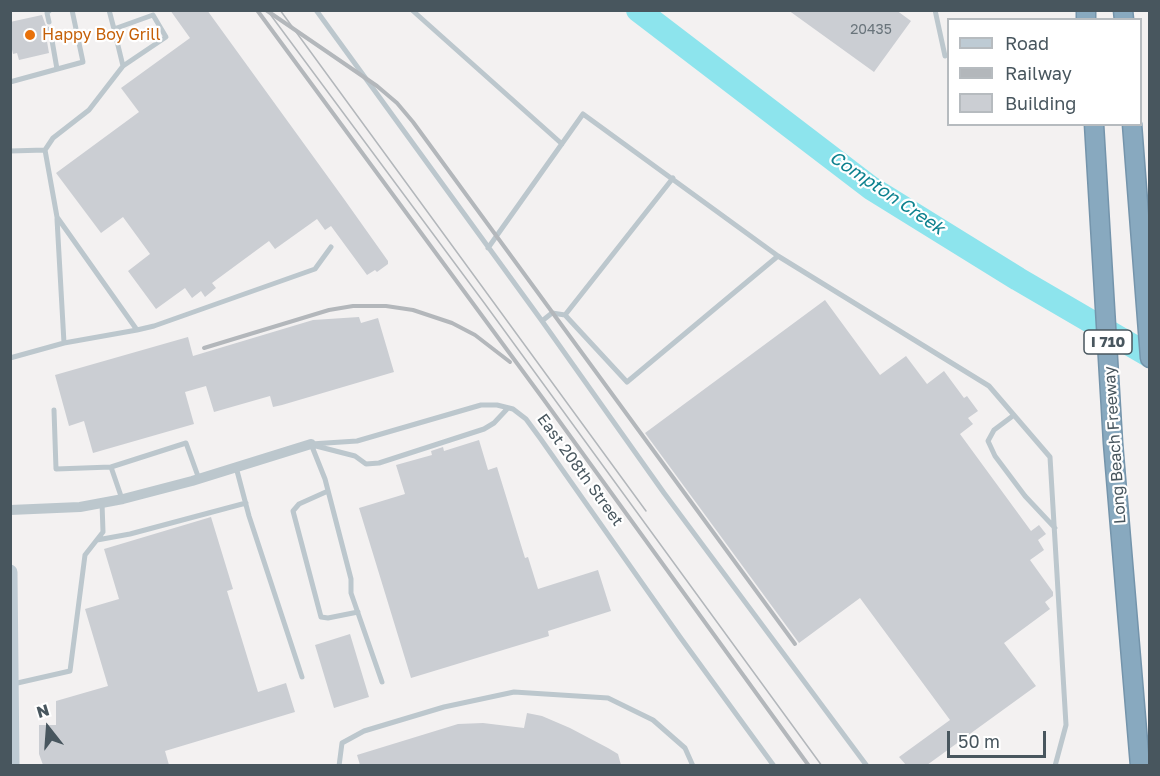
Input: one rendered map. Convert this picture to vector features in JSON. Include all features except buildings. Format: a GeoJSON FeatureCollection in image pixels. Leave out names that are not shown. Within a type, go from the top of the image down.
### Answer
{"type":"FeatureCollection","features":[{"type":"Feature","properties":{"kind":"highway","name":"Long Beach Freeway"},"geometry":{"type":"LineString","coordinates":[[1094,126],[1113,443],[1140,765]]}},
{"type":"Feature","properties":{"kind":"highway","name":"I 710"},"geometry":{"type":"LineString","coordinates":[[1132,126],[1149,358]]}},
{"type":"Feature","properties":{"kind":"highway"},"geometry":{"type":"LineString","coordinates":[[1142,256],[1149,204]]}},
{"type":"Feature","properties":{"kind":"main road"},"geometry":{"type":"LineString","coordinates":[[10,572],[12,765]]}},
{"type":"Feature","properties":{"kind":"street"},"geometry":{"type":"LineString","coordinates":[[10,510],[80,507],[122,499],[199,479],[311,444]]}},
{"type":"Feature","properties":{"kind":"lane"},"geometry":{"type":"LineString","coordinates":[[49,22],[47,13],[50,10]]}},
{"type":"Feature","properties":{"kind":"lane"},"geometry":{"type":"LineString","coordinates":[[10,82],[82,62],[72,10]]}},
{"type":"Feature","properties":{"kind":"lane"},"geometry":{"type":"LineString","coordinates":[[109,10],[123,66]]}},
{"type":"Feature","properties":{"kind":"lane"},"geometry":{"type":"LineString","coordinates":[[316,10],[664,493],[867,765]]}},
{"type":"Feature","properties":{"kind":"lane"},"geometry":{"type":"LineString","coordinates":[[412,10],[562,144]]}},
{"type":"Feature","properties":{"kind":"lane"},"geometry":{"type":"LineString","coordinates":[[935,10],[945,56]]}},
{"type":"Feature","properties":{"kind":"lane"},"geometry":{"type":"LineString","coordinates":[[64,343],[57,217],[45,150],[53,138],[89,110],[123,66],[166,37],[153,15],[114,29]]}},
{"type":"Feature","properties":{"kind":"lane"},"geometry":{"type":"LineString","coordinates":[[50,29],[57,69]]}},
{"type":"Feature","properties":{"kind":"lane"},"geometry":{"type":"LineString","coordinates":[[488,248],[583,114],[778,256],[989,386],[1050,457],[1066,725],[1055,765]]}},
{"type":"Feature","properties":{"kind":"lane"},"geometry":{"type":"LineString","coordinates":[[10,151],[45,150]]}},
{"type":"Feature","properties":{"kind":"lane"},"geometry":{"type":"LineString","coordinates":[[565,315],[673,178]]}},
{"type":"Feature","properties":{"kind":"lane"},"geometry":{"type":"LineString","coordinates":[[57,217],[137,330]]}},
{"type":"Feature","properties":{"kind":"lane"},"geometry":{"type":"LineString","coordinates":[[10,358],[64,343],[137,330],[315,268],[331,247]]}},
{"type":"Feature","properties":{"kind":"lane"},"geometry":{"type":"LineString","coordinates":[[542,321],[552,313],[565,315],[627,382],[778,256]]}},
{"type":"Feature","properties":{"kind":"lane"},"geometry":{"type":"LineString","coordinates":[[311,444],[357,441],[481,405],[507,408]]}},
{"type":"Feature","properties":{"kind":"lane"},"geometry":{"type":"LineString","coordinates":[[311,444],[355,456],[366,464],[379,464],[484,429],[494,423],[507,408]]}},
{"type":"Feature","properties":{"kind":"lane","name":"East 208th Street"},"geometry":{"type":"LineString","coordinates":[[507,408],[513,409],[526,419],[680,637],[774,765]]}},
{"type":"Feature","properties":{"kind":"lane"},"geometry":{"type":"LineString","coordinates":[[54,410],[56,469],[111,466],[186,443],[199,479]]}},
{"type":"Feature","properties":{"kind":"lane"},"geometry":{"type":"LineString","coordinates":[[1014,415],[994,430],[988,441],[995,456],[1025,496],[1055,528]]}},
{"type":"Feature","properties":{"kind":"lane"},"geometry":{"type":"LineString","coordinates":[[311,444],[328,491],[351,579],[351,593],[382,682]]}},
{"type":"Feature","properties":{"kind":"lane"},"geometry":{"type":"LineString","coordinates":[[111,466],[122,499]]}},
{"type":"Feature","properties":{"kind":"lane"},"geometry":{"type":"LineString","coordinates":[[236,467],[302,677]]}},
{"type":"Feature","properties":{"kind":"lane"},"geometry":{"type":"LineString","coordinates":[[328,491],[299,504],[293,511],[321,617],[328,618],[358,612]]}},
{"type":"Feature","properties":{"kind":"lane"},"geometry":{"type":"LineString","coordinates":[[11,684],[70,671],[85,555],[103,532],[102,503]]}},
{"type":"Feature","properties":{"kind":"lane"},"geometry":{"type":"LineString","coordinates":[[97,540],[130,534],[246,503]]}},
{"type":"Feature","properties":{"kind":"lane"},"geometry":{"type":"LineString","coordinates":[[339,764],[342,743],[364,731],[444,707],[514,692],[608,698],[653,720],[685,748],[693,765]]}},
{"type":"Feature","properties":{"kind":"waterway","name":"Compton Creek"},"geometry":{"type":"LineString","coordinates":[[638,10],[871,188],[1018,279],[1150,356]]}},
{"type":"Feature","properties":{"kind":"tram line"},"geometry":{"type":"LineString","coordinates":[[267,10],[822,766]]}},
{"type":"Feature","properties":{"kind":"tram line"},"geometry":{"type":"LineString","coordinates":[[280,10],[646,511]]}},
{"type":"Feature","properties":{"kind":"railway"},"geometry":{"type":"LineString","coordinates":[[257,10],[544,400],[809,766]]}},
{"type":"Feature","properties":{"kind":"railway"},"geometry":{"type":"LineString","coordinates":[[266,10],[377,86],[397,103],[413,122],[795,644]]}},
{"type":"Feature","properties":{"kind":"railway"},"geometry":{"type":"LineString","coordinates":[[204,348],[329,310],[353,306],[386,306],[413,310],[452,323],[475,335],[510,362]]}},
{"type":"Feature","properties":{"kind":"place","name":"Happy Boy Grill"},"geometry":{"type":"Point","coordinates":[30,35]}}]}
